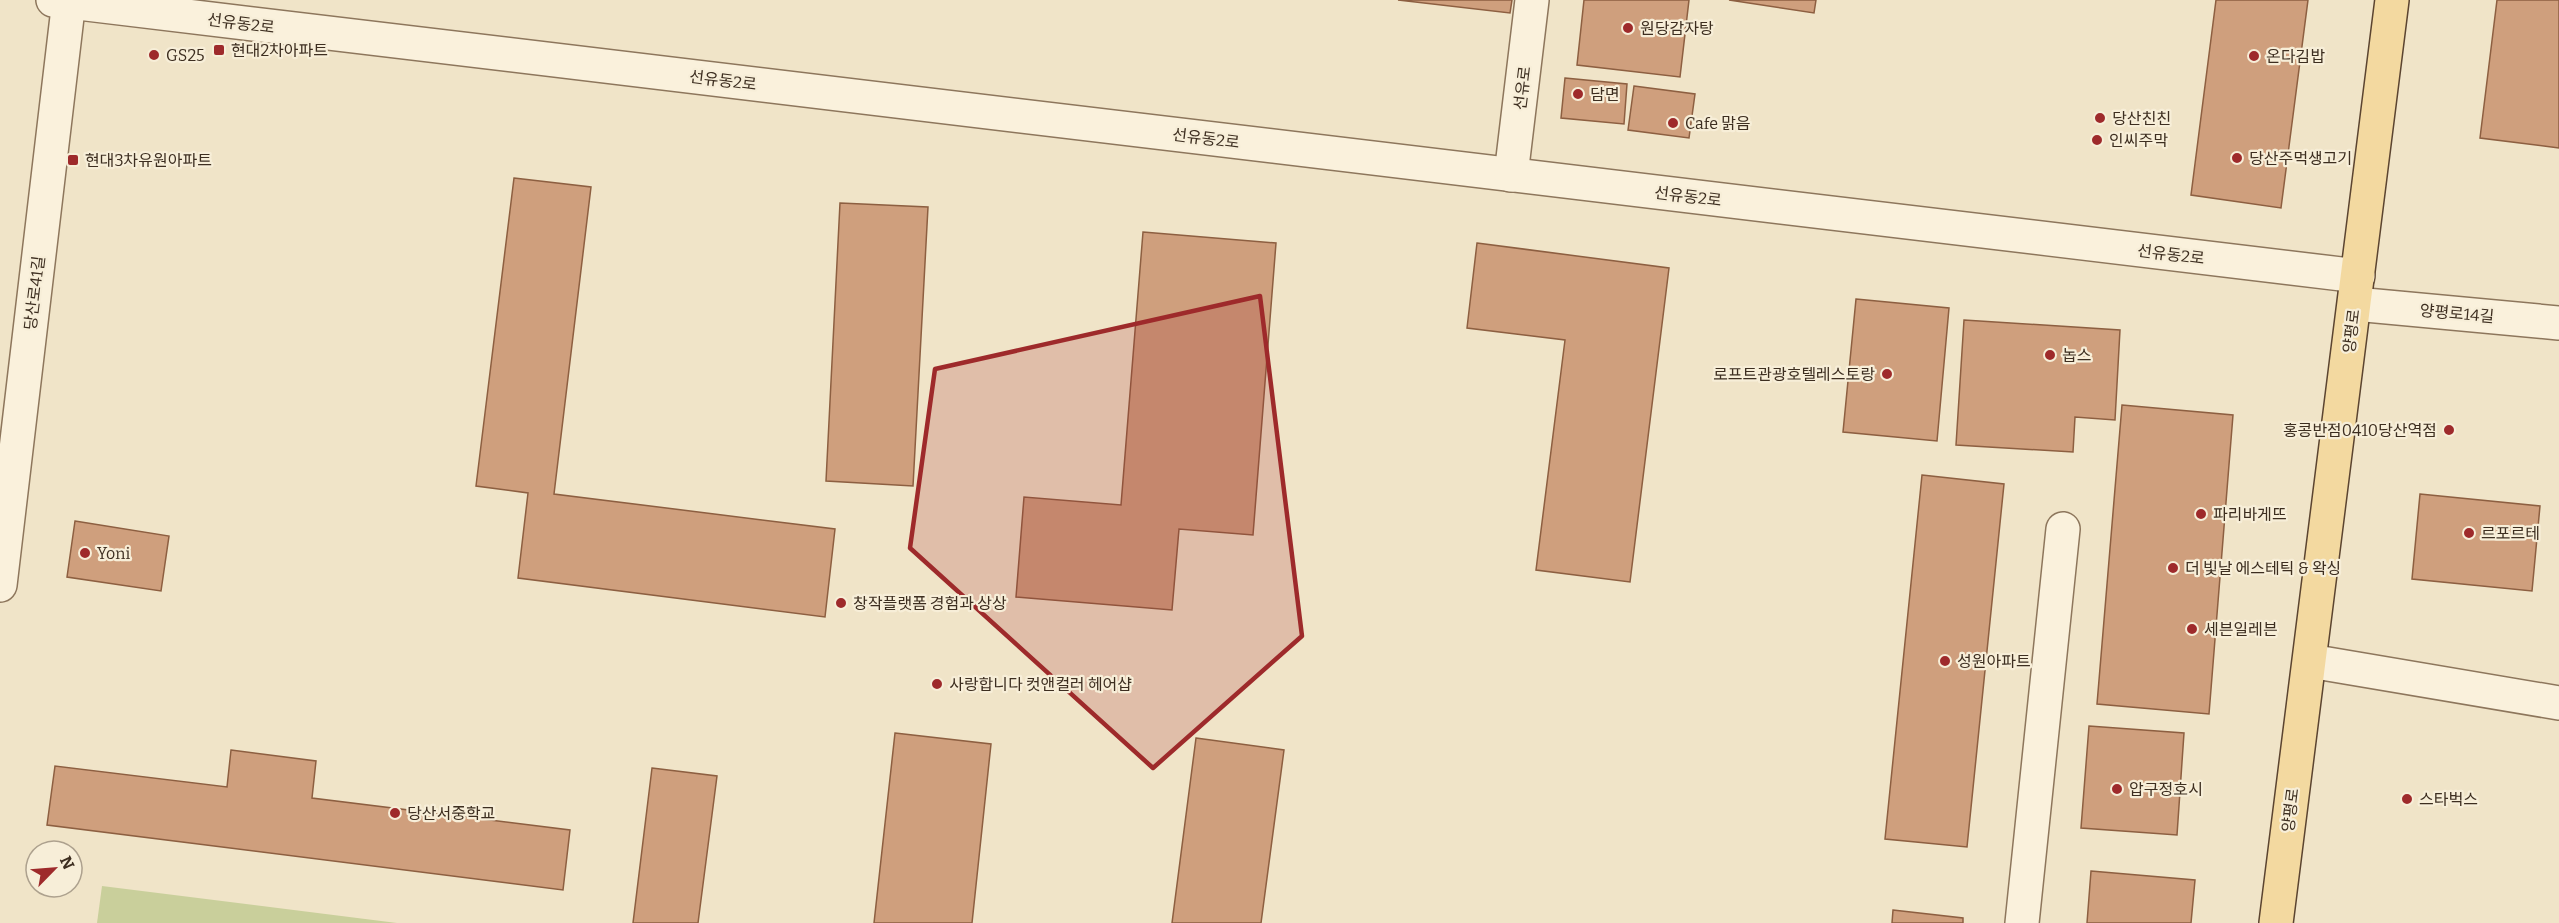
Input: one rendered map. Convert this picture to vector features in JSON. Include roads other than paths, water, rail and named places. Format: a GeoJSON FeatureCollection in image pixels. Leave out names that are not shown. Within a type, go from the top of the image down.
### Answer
{"type":"FeatureCollection","features":[{"type":"Feature","properties":{"kind":"main road","name":"양평로"},"geometry":{"type":"LineString","coordinates":[[2276,923],[2392,0]]}},
{"type":"Feature","properties":{"kind":"street","name":"선유로"},"geometry":{"type":"LineString","coordinates":[[1511,175],[1532,0]]}},
{"type":"Feature","properties":{"kind":"street","name":"선유동2로"},"geometry":{"type":"LineString","coordinates":[[64,1],[1511,175],[2357,290]]}},
{"type":"Feature","properties":{"kind":"street","name":"당산로41길"},"geometry":{"type":"LineString","coordinates":[[0,585],[64,1]]}},
{"type":"Feature","properties":{"kind":"street","name":"양평로14길"},"geometry":{"type":"LineString","coordinates":[[2357,290],[2559,323]]}},
{"type":"Feature","properties":{"kind":"street"},"geometry":{"type":"LineString","coordinates":[[2022,923],[2063,530]]}},
{"type":"Feature","properties":{"kind":"street"},"geometry":{"type":"LineString","coordinates":[[2310,661],[2559,703]]}},
{"type":"Feature","properties":{"kind":"place","name":"원당감자탕"},"geometry":{"type":"Point","coordinates":[1628,28]}},
{"type":"Feature","properties":{"kind":"place","name":"현대2차아파트"},"geometry":{"type":"Point","coordinates":[219,50]}},
{"type":"Feature","properties":{"kind":"place","name":"GS25"},"geometry":{"type":"Point","coordinates":[154,55]}},
{"type":"Feature","properties":{"kind":"place","name":"온다김밥"},"geometry":{"type":"Point","coordinates":[2254,56]}},
{"type":"Feature","properties":{"kind":"place","name":"담면"},"geometry":{"type":"Point","coordinates":[1578,94]}},
{"type":"Feature","properties":{"kind":"place","name":"당산친친"},"geometry":{"type":"Point","coordinates":[2100,118]}},
{"type":"Feature","properties":{"kind":"place","name":"Cafe 맑음"},"geometry":{"type":"Point","coordinates":[1673,123]}},
{"type":"Feature","properties":{"kind":"place","name":"인씨주막"},"geometry":{"type":"Point","coordinates":[2097,140]}},
{"type":"Feature","properties":{"kind":"place","name":"당산주먹생고기"},"geometry":{"type":"Point","coordinates":[2237,158]}},
{"type":"Feature","properties":{"kind":"place","name":"현대3차유원아파트"},"geometry":{"type":"Point","coordinates":[73,160]}},
{"type":"Feature","properties":{"kind":"place","name":"놉스"},"geometry":{"type":"Point","coordinates":[2050,355]}},
{"type":"Feature","properties":{"kind":"place","name":"로프트관광호텔레스토랑"},"geometry":{"type":"Point","coordinates":[1887,374]}},
{"type":"Feature","properties":{"kind":"place","name":"홍콩반점0410당산역점"},"geometry":{"type":"Point","coordinates":[2449,430]}},
{"type":"Feature","properties":{"kind":"place","name":"파리바게뜨"},"geometry":{"type":"Point","coordinates":[2201,514]}},
{"type":"Feature","properties":{"kind":"place","name":"르포르테"},"geometry":{"type":"Point","coordinates":[2469,533]}},
{"type":"Feature","properties":{"kind":"place","name":"Yoni"},"geometry":{"type":"Point","coordinates":[85,553]}},
{"type":"Feature","properties":{"kind":"place","name":"더 빛날 에스테틱 & 왁싱"},"geometry":{"type":"Point","coordinates":[2173,568]}},
{"type":"Feature","properties":{"kind":"place","name":"창작플랫폼 경험과 상상"},"geometry":{"type":"Point","coordinates":[841,603]}},
{"type":"Feature","properties":{"kind":"place","name":"세븐일레븐"},"geometry":{"type":"Point","coordinates":[2192,629]}},
{"type":"Feature","properties":{"kind":"place","name":"성원아파트"},"geometry":{"type":"Point","coordinates":[1945,661]}},
{"type":"Feature","properties":{"kind":"place","name":"사랑합니다 컷앤컬러 헤어샵"},"geometry":{"type":"Point","coordinates":[937,684]}},
{"type":"Feature","properties":{"kind":"place","name":"압구정호시"},"geometry":{"type":"Point","coordinates":[2117,789]}},
{"type":"Feature","properties":{"kind":"place","name":"스타벅스"},"geometry":{"type":"Point","coordinates":[2407,799]}},
{"type":"Feature","properties":{"kind":"place","name":"당산서중학교"},"geometry":{"type":"Point","coordinates":[395,813]}}]}
